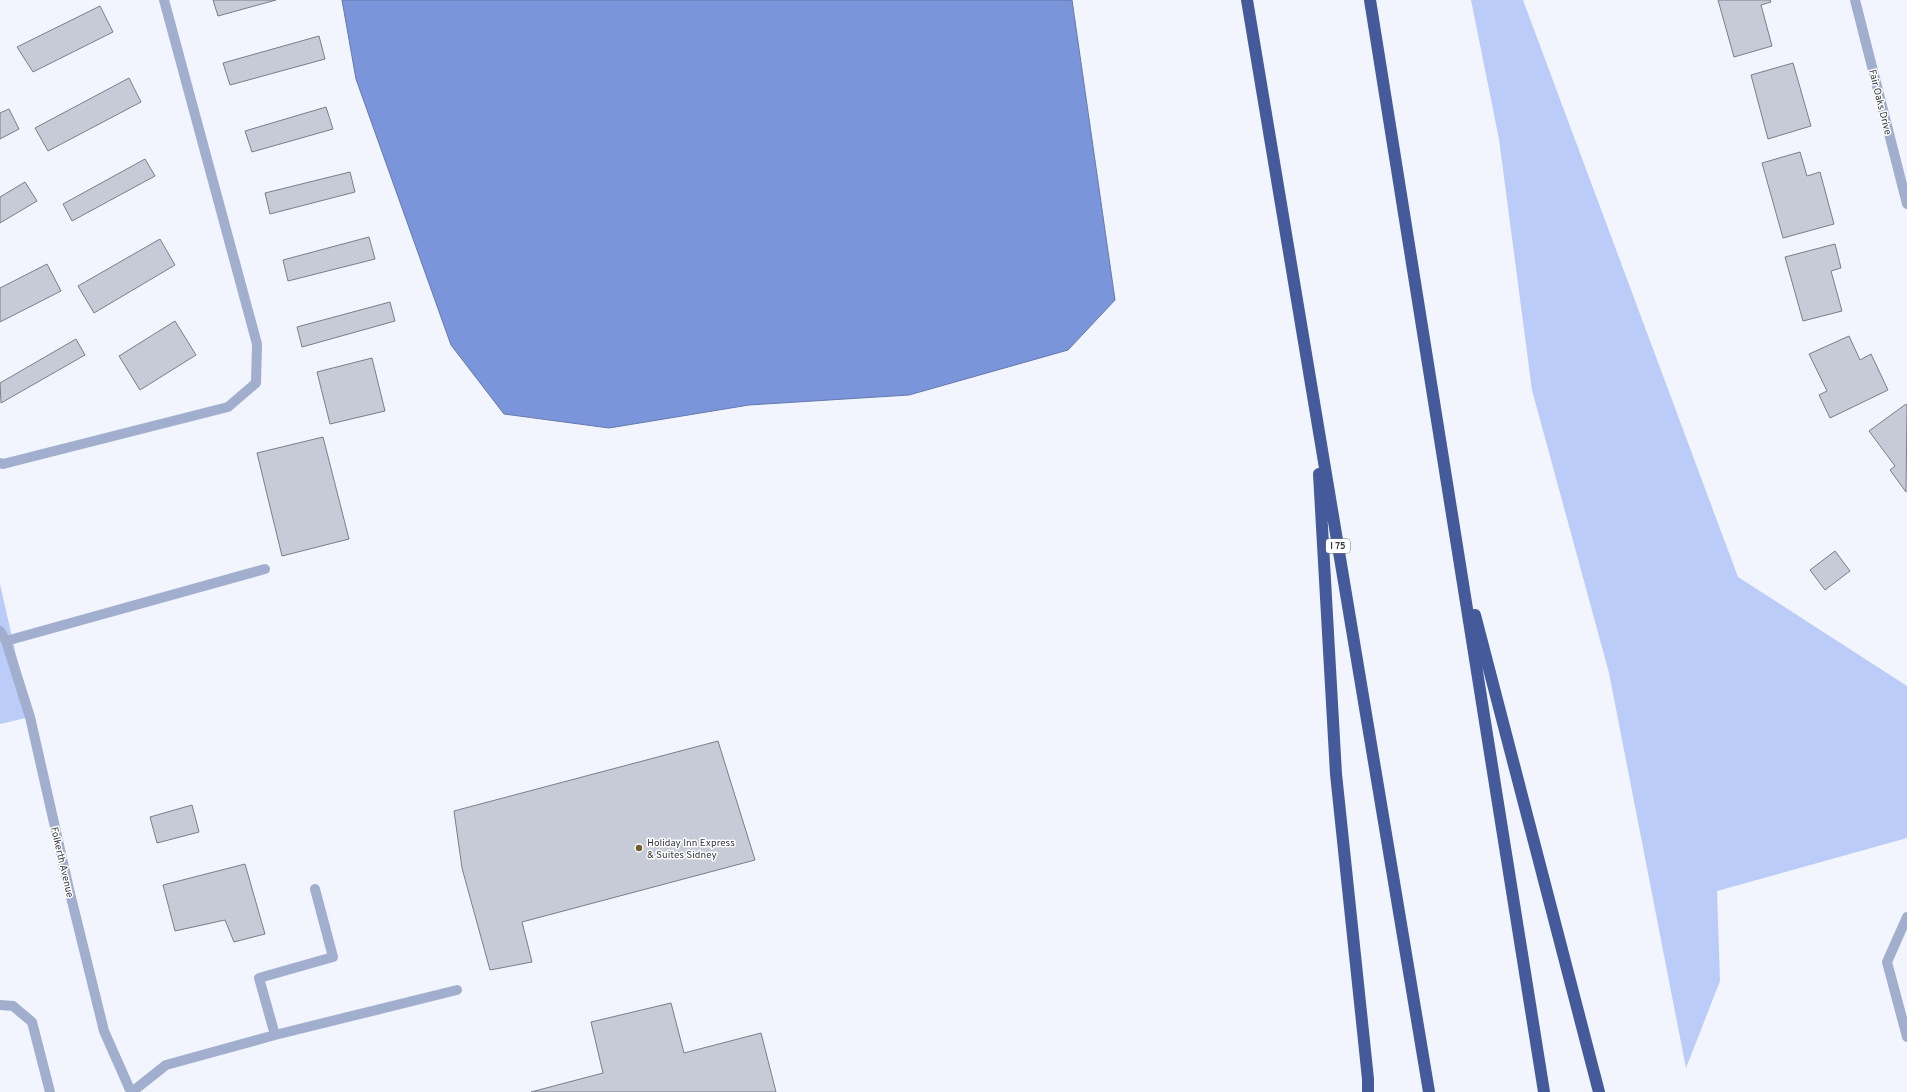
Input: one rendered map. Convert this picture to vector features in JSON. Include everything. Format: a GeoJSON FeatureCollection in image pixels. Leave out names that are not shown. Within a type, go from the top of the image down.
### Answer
{"type":"FeatureCollection","features":[{"type":"Feature","properties":{"kind":"highway","name":"I 75"},"geometry":{"type":"LineString","coordinates":[[1247,0],[1429,1092]]}},
{"type":"Feature","properties":{"kind":"highway"},"geometry":{"type":"LineString","coordinates":[[1370,0],[1544,1092]]}},
{"type":"Feature","properties":{"kind":"highway"},"geometry":{"type":"LineString","coordinates":[[1316,413],[1336,774],[1368,1078],[1368,1092]]}},
{"type":"Feature","properties":{"kind":"highway"},"geometry":{"type":"LineString","coordinates":[[1457,546],[1599,1092]]}},
{"type":"Feature","properties":{"kind":"street"},"geometry":{"type":"LineString","coordinates":[[0,463],[3,464],[228,407],[256,383],[256,344],[164,0]]}},
{"type":"Feature","properties":{"kind":"street","name":"Fair Oaks Drive"},"geometry":{"type":"LineString","coordinates":[[1855,0],[1907,204]]}},
{"type":"Feature","properties":{"kind":"street"},"geometry":{"type":"LineString","coordinates":[[6,641],[265,569]]}},
{"type":"Feature","properties":{"kind":"street","name":"Folkerth Avenue"},"geometry":{"type":"LineString","coordinates":[[0,631],[6,641],[30,717],[69,889],[104,1031],[132,1092]]}},
{"type":"Feature","properties":{"kind":"street"},"geometry":{"type":"LineString","coordinates":[[275,1035],[259,978],[333,957],[315,889]]}},
{"type":"Feature","properties":{"kind":"street"},"geometry":{"type":"LineString","coordinates":[[1907,917],[1887,962],[1907,1037]]}},
{"type":"Feature","properties":{"kind":"street"},"geometry":{"type":"LineString","coordinates":[[132,1092],[166,1065],[275,1035],[457,990]]}},
{"type":"Feature","properties":{"kind":"street"},"geometry":{"type":"LineString","coordinates":[[0,1005],[13,1006],[32,1022],[50,1092]]}},
{"type":"Feature","properties":{"kind":"shaded area"},"geometry":{"type":"Polygon","coordinates":[[[1471,0],[1523,0],[1738,577],[1907,686],[1907,838],[1717,891],[1720,981],[1686,1068],[1609,673],[1532,390],[1499,139],[1471,0]]]}},
{"type":"Feature","properties":{"kind":"shaded area"},"geometry":{"type":"Polygon","coordinates":[[[0,584],[30,717],[0,724],[0,584]]]}},
{"type":"Feature","properties":{"kind":"water"},"geometry":{"type":"Polygon","coordinates":[[[342,0],[1072,0],[1115,300],[1068,350],[909,395],[749,405],[609,428],[504,414],[451,345],[356,79],[342,0]]]}},
{"type":"Feature","properties":{"kind":"building"},"geometry":{"type":"Polygon","coordinates":[[[213,0],[276,0],[218,16],[213,0]]]}},
{"type":"Feature","properties":{"kind":"building"},"geometry":{"type":"Polygon","coordinates":[[[1718,0],[1770,0],[1771,2],[1761,5],[1772,46],[1734,57],[1718,0]]]}},
{"type":"Feature","properties":{"kind":"building"},"geometry":{"type":"Polygon","coordinates":[[[100,6],[113,32],[33,72],[17,47],[100,6]]]}},
{"type":"Feature","properties":{"kind":"building"},"geometry":{"type":"Polygon","coordinates":[[[319,36],[325,59],[230,85],[223,63],[319,36]]]}},
{"type":"Feature","properties":{"kind":"building"},"geometry":{"type":"Polygon","coordinates":[[[1793,63],[1811,126],[1768,139],[1751,75],[1793,63]]]}},
{"type":"Feature","properties":{"kind":"building"},"geometry":{"type":"Polygon","coordinates":[[[129,78],[141,102],[48,151],[35,128],[129,78]]]}},
{"type":"Feature","properties":{"kind":"building"},"geometry":{"type":"Polygon","coordinates":[[[326,107],[333,129],[252,152],[245,131],[326,107]]]}},
{"type":"Feature","properties":{"kind":"building"},"geometry":{"type":"Polygon","coordinates":[[[9,109],[19,129],[0,139],[0,113],[9,109]]]}},
{"type":"Feature","properties":{"kind":"building"},"geometry":{"type":"Polygon","coordinates":[[[1800,152],[1807,176],[1820,172],[1834,224],[1783,238],[1762,163],[1800,152]]]}},
{"type":"Feature","properties":{"kind":"building"},"geometry":{"type":"Polygon","coordinates":[[[145,159],[155,176],[72,221],[63,204],[145,159]]]}},
{"type":"Feature","properties":{"kind":"building"},"geometry":{"type":"Polygon","coordinates":[[[350,172],[355,192],[270,214],[265,193],[350,172]]]}},
{"type":"Feature","properties":{"kind":"building"},"geometry":{"type":"Polygon","coordinates":[[[25,182],[37,201],[0,223],[0,197],[25,182]]]}},
{"type":"Feature","properties":{"kind":"building"},"geometry":{"type":"Polygon","coordinates":[[[369,237],[375,259],[288,281],[283,260],[369,237]]]}},
{"type":"Feature","properties":{"kind":"building"},"geometry":{"type":"Polygon","coordinates":[[[160,239],[175,265],[94,313],[78,286],[160,239]]]}},
{"type":"Feature","properties":{"kind":"building"},"geometry":{"type":"Polygon","coordinates":[[[1835,244],[1841,268],[1831,271],[1842,311],[1803,321],[1785,257],[1835,244]]]}},
{"type":"Feature","properties":{"kind":"building"},"geometry":{"type":"Polygon","coordinates":[[[47,264],[61,291],[0,322],[0,288],[47,264]]]}},
{"type":"Feature","properties":{"kind":"building"},"geometry":{"type":"Polygon","coordinates":[[[390,302],[395,321],[302,347],[297,327],[390,302]]]}},
{"type":"Feature","properties":{"kind":"building"},"geometry":{"type":"Polygon","coordinates":[[[175,321],[196,355],[140,390],[119,356],[175,321]]]}},
{"type":"Feature","properties":{"kind":"building"},"geometry":{"type":"Polygon","coordinates":[[[1849,336],[1860,360],[1871,354],[1888,390],[1830,418],[1819,395],[1827,391],[1809,354],[1849,336]]]}},
{"type":"Feature","properties":{"kind":"building"},"geometry":{"type":"Polygon","coordinates":[[[76,339],[85,355],[1,403],[0,383],[76,339]]]}},
{"type":"Feature","properties":{"kind":"building"},"geometry":{"type":"Polygon","coordinates":[[[372,358],[385,411],[330,424],[317,372],[372,358]]]}},
{"type":"Feature","properties":{"kind":"building"},"geometry":{"type":"Polygon","coordinates":[[[1906,404],[1906,492],[1890,470],[1895,466],[1869,431],[1906,404]]]}},
{"type":"Feature","properties":{"kind":"building"},"geometry":{"type":"Polygon","coordinates":[[[323,437],[349,539],[282,556],[257,453],[323,437]]]}},
{"type":"Feature","properties":{"kind":"building"},"geometry":{"type":"Polygon","coordinates":[[[1835,551],[1850,571],[1825,590],[1810,570],[1835,551]]]}},
{"type":"Feature","properties":{"kind":"building"},"geometry":{"type":"Polygon","coordinates":[[[718,741],[755,860],[522,922],[532,962],[490,970],[462,868],[454,811],[718,741]]]}},
{"type":"Feature","properties":{"kind":"building"},"geometry":{"type":"Polygon","coordinates":[[[192,805],[199,832],[157,843],[150,817],[192,805]]]}},
{"type":"Feature","properties":{"kind":"building"},"geometry":{"type":"Polygon","coordinates":[[[245,864],[265,934],[234,942],[225,920],[175,931],[163,885],[245,864]]]}},
{"type":"Feature","properties":{"kind":"building"},"geometry":{"type":"Polygon","coordinates":[[[671,1003],[684,1053],[761,1033],[776,1092],[531,1092],[603,1073],[591,1022],[671,1003]]]}},
{"type":"Feature","properties":{"kind":"place","name":"Holiday Inn Express & Suites Sidney"},"geometry":{"type":"Point","coordinates":[639,848]}}]}
